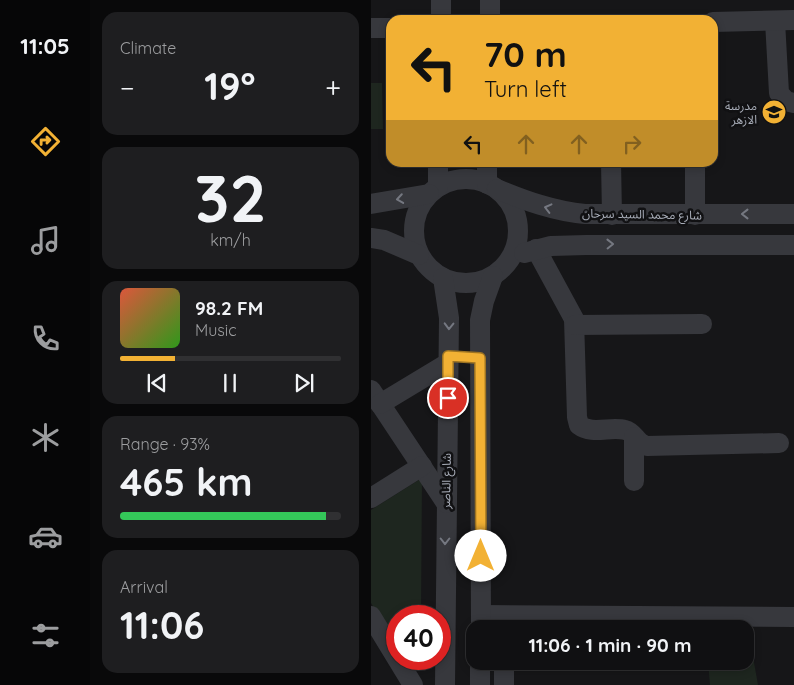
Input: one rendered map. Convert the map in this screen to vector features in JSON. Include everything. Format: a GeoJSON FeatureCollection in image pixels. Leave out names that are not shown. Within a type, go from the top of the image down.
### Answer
{"type":"FeatureCollection","features":[{"type":"Feature","properties":{"kind":"street"},"geometry":{"type":"LineString","coordinates":[[441,0],[441,15]]}},
{"type":"Feature","properties":{"kind":"street"},"geometry":{"type":"LineString","coordinates":[[490,15],[491,0]]}},
{"type":"Feature","properties":{"kind":"street"},"geometry":{"type":"LineString","coordinates":[[718,22],[784,21],[779,93],[786,101],[794,103]]}},
{"type":"Feature","properties":{"kind":"street"},"geometry":{"type":"LineString","coordinates":[[371,28],[386,28]]}},
{"type":"Feature","properties":{"kind":"street"},"geometry":{"type":"LineString","coordinates":[[371,204],[433,191],[449,182],[462,179],[475,180],[490,186],[510,204],[517,225],[515,247],[511,258],[493,276],[473,283],[452,282],[433,272],[419,255],[414,234],[414,223],[419,208],[433,191],[438,167]]}},
{"type":"Feature","properties":{"kind":"street"},"geometry":{"type":"LineString","coordinates":[[488,167],[490,186]]}},
{"type":"Feature","properties":{"kind":"street"},"geometry":{"type":"LineString","coordinates":[[611,167],[612,215]]}},
{"type":"Feature","properties":{"kind":"street"},"geometry":{"type":"LineString","coordinates":[[695,167],[695,215]]}},
{"type":"Feature","properties":{"kind":"street","name":"شارع محمد السيد سرحان"},"geometry":{"type":"LineString","coordinates":[[490,186],[540,206],[565,212],[585,214],[794,214]]}},
{"type":"Feature","properties":{"kind":"street"},"geometry":{"type":"LineString","coordinates":[[585,214],[586,245]]}},
{"type":"Feature","properties":{"kind":"street"},"geometry":{"type":"LineString","coordinates":[[371,238],[384,240],[419,255]]}},
{"type":"Feature","properties":{"kind":"street"},"geometry":{"type":"LineString","coordinates":[[511,258],[535,249],[551,246],[794,245]]}},
{"type":"Feature","properties":{"kind":"street"},"geometry":{"type":"LineString","coordinates":[[535,249],[571,313],[575,325],[577,417],[579,425],[587,430],[624,429],[630,432],[639,443],[647,446],[779,443]]}},
{"type":"Feature","properties":{"kind":"street"},"geometry":{"type":"LineString","coordinates":[[486,620],[480,320],[493,276]]}},
{"type":"Feature","properties":{"kind":"street","name":"شارع الناصر"},"geometry":{"type":"LineString","coordinates":[[443,278],[449,318],[445,685]]}},
{"type":"Feature","properties":{"kind":"street"},"geometry":{"type":"LineString","coordinates":[[575,325],[702,324]]}},
{"type":"Feature","properties":{"kind":"street"},"geometry":{"type":"LineString","coordinates":[[446,503],[376,397],[448,360],[480,358]]}},
{"type":"Feature","properties":{"kind":"street"},"geometry":{"type":"LineString","coordinates":[[634,437],[634,481]]}},
{"type":"Feature","properties":{"kind":"street"},"geometry":{"type":"LineString","coordinates":[[373,494],[422,466]]}},
{"type":"Feature","properties":{"kind":"street"},"geometry":{"type":"LineString","coordinates":[[371,616],[413,685]]}},
{"type":"Feature","properties":{"kind":"street"},"geometry":{"type":"LineString","coordinates":[[640,620],[794,617]]}},
{"type":"Feature","properties":{"kind":"street"},"geometry":{"type":"LineString","coordinates":[[480,670],[480,685]]}},
{"type":"Feature","properties":{"kind":"street"},"geometry":{"type":"LineString","coordinates":[[504,670],[504,685]]}},
{"type":"Feature","properties":{"kind":"shaded area"},"geometry":{"type":"Polygon","coordinates":[[[371,83],[382,83],[383,129],[371,129],[371,83]]]}},
{"type":"Feature","properties":{"kind":"shaded area"},"geometry":{"type":"Polygon","coordinates":[[[422,478],[421,605],[386,605],[386,628],[371,603],[371,510],[422,478]]]}},
{"type":"Feature","properties":{"kind":"shaded area"},"geometry":{"type":"Polygon","coordinates":[[[754,662],[758,685],[710,685],[709,670],[754,670],[754,662]]]}},
{"type":"Feature","properties":{"kind":"place","name":"مدرسة الازهر"},"geometry":{"type":"Point","coordinates":[774,112]}},
{"type":"Feature","properties":{"kind":"route"},"geometry":{"type":"LineString","coordinates":[[448,398],[448,356],[480,358],[481,556]]}}]}
